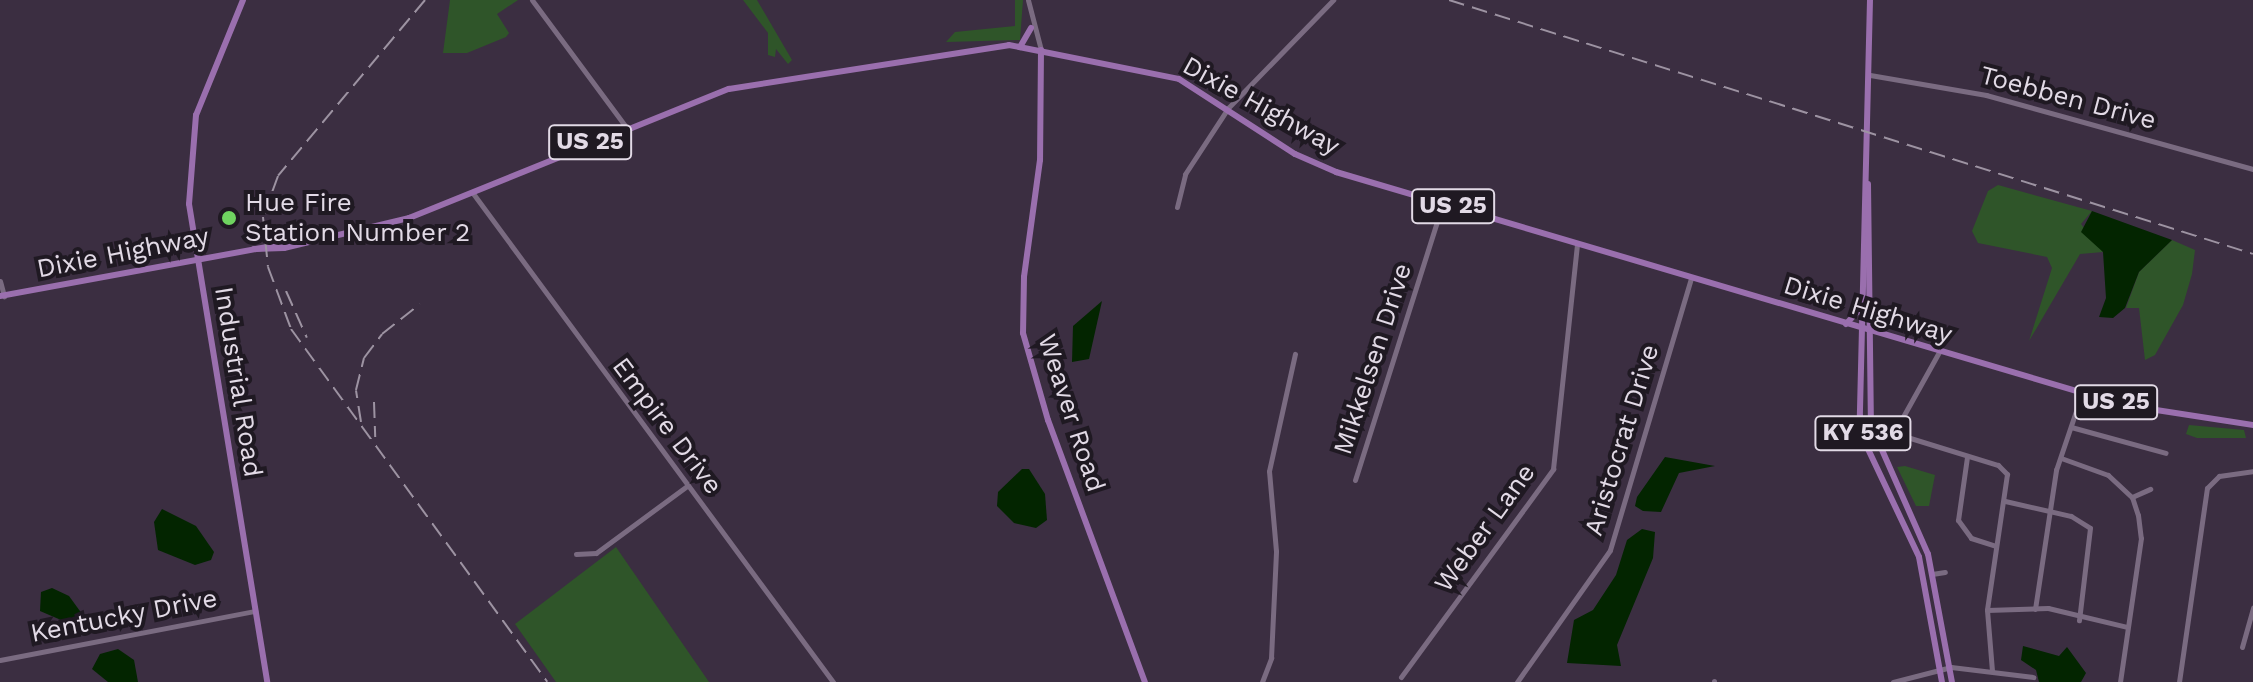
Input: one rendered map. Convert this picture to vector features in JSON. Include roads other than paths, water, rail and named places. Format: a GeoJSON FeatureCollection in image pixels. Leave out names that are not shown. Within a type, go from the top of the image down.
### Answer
{"type":"FeatureCollection","features":[{"type":"Feature","properties":{"kind":"main road","name":"Industrial Road"},"geometry":{"type":"LineString","coordinates":[[243,0],[202,94],[192,133],[189,204],[267,682]]}},
{"type":"Feature","properties":{"kind":"main road","name":"KY 536"},"geometry":{"type":"LineString","coordinates":[[1870,0],[1864,436],[1914,544],[1942,682]]}},
{"type":"Feature","properties":{"kind":"main road"},"geometry":{"type":"LineString","coordinates":[[1020,47],[1031,28]]}},
{"type":"Feature","properties":{"kind":"main road","name":"Dixie Highway"},"geometry":{"type":"LineString","coordinates":[[2,296],[409,218],[626,127],[755,82],[982,45],[1020,47],[1179,79],[1306,161],[2082,393],[2170,415],[2253,426]]}},
{"type":"Feature","properties":{"kind":"main road","name":"Weaver Road"},"geometry":{"type":"LineString","coordinates":[[1041,50],[1040,160],[1024,277],[1023,333],[1048,420],[1145,682]]}},
{"type":"Feature","properties":{"kind":"main road"},"geometry":{"type":"LineString","coordinates":[[1041,71],[1057,53]]}},
{"type":"Feature","properties":{"kind":"main road","name":"KY 536"},"geometry":{"type":"LineString","coordinates":[[1868,184],[1861,308],[1873,432],[1924,540],[1952,682]]}},
{"type":"Feature","properties":{"kind":"main road"},"geometry":{"type":"LineString","coordinates":[[1846,324],[1861,308]]}},
{"type":"Feature","properties":{"kind":"street"},"geometry":{"type":"LineString","coordinates":[[532,0],[626,127]]}},
{"type":"Feature","properties":{"kind":"street"},"geometry":{"type":"LineString","coordinates":[[1028,0],[1031,28],[1041,50]]}},
{"type":"Feature","properties":{"kind":"street"},"geometry":{"type":"LineString","coordinates":[[1177,207],[1185,174],[1228,108],[1333,0]]}},
{"type":"Feature","properties":{"kind":"street","name":"Toebben Drive"},"geometry":{"type":"LineString","coordinates":[[1870,75],[1986,95],[2253,169]]}},
{"type":"Feature","properties":{"kind":"street","name":"Empire Drive"},"geometry":{"type":"LineString","coordinates":[[472,192],[833,682]]}},
{"type":"Feature","properties":{"kind":"street","name":"Mikkelsen Drive"},"geometry":{"type":"LineString","coordinates":[[1355,480],[1443,203]]}},
{"type":"Feature","properties":{"kind":"street","name":"Weber Lane"},"geometry":{"type":"LineString","coordinates":[[1401,677],[1553,469],[1577,244]]}},
{"type":"Feature","properties":{"kind":"street","name":"Aristocrat Drive"},"geometry":{"type":"LineString","coordinates":[[1517,682],[1607,558],[1650,430],[1691,278]]}},
{"type":"Feature","properties":{"kind":"street"},"geometry":{"type":"LineString","coordinates":[[0,281],[2,296]]}},
{"type":"Feature","properties":{"kind":"street"},"geometry":{"type":"LineString","coordinates":[[1939,352],[1894,433],[2005,471],[2005,501],[1995,546],[1987,610],[1992,671]]}},
{"type":"Feature","properties":{"kind":"street"},"geometry":{"type":"LineString","coordinates":[[1262,682],[1271,658],[1276,551],[1269,471],[1295,354]]}},
{"type":"Feature","properties":{"kind":"street"},"geometry":{"type":"LineString","coordinates":[[2035,609],[2061,458],[2082,393]]}},
{"type":"Feature","properties":{"kind":"street"},"geometry":{"type":"LineString","coordinates":[[2071,427],[2166,453]]}},
{"type":"Feature","properties":{"kind":"street"},"geometry":{"type":"LineString","coordinates":[[1967,457],[1958,520],[1971,538],[1995,546]]}},
{"type":"Feature","properties":{"kind":"street"},"geometry":{"type":"LineString","coordinates":[[2061,458],[2108,475],[2132,497],[2141,538],[2120,682]]}},
{"type":"Feature","properties":{"kind":"street"},"geometry":{"type":"LineString","coordinates":[[2179,682],[2207,488],[2219,476],[2253,471]]}},
{"type":"Feature","properties":{"kind":"street"},"geometry":{"type":"LineString","coordinates":[[576,554],[596,553],[687,486]]}},
{"type":"Feature","properties":{"kind":"street"},"geometry":{"type":"LineString","coordinates":[[2132,497],[2150,489]]}},
{"type":"Feature","properties":{"kind":"street"},"geometry":{"type":"LineString","coordinates":[[2005,501],[2080,519],[2091,533],[2079,620]]}},
{"type":"Feature","properties":{"kind":"street"},"geometry":{"type":"LineString","coordinates":[[1932,574],[1945,572]]}},
{"type":"Feature","properties":{"kind":"street"},"geometry":{"type":"LineString","coordinates":[[2242,647],[2253,608]]}},
{"type":"Feature","properties":{"kind":"street"},"geometry":{"type":"LineString","coordinates":[[1987,610],[2035,609],[2127,627]]}},
{"type":"Feature","properties":{"kind":"street","name":"Kentucky Drive"},"geometry":{"type":"LineString","coordinates":[[0,660],[255,611]]}},
{"type":"Feature","properties":{"kind":"street"},"geometry":{"type":"LineString","coordinates":[[1893,682],[1951,667],[2033,677]]}},
{"type":"Feature","properties":{"kind":"railway"},"geometry":{"type":"LineString","coordinates":[[425,0],[278,176],[263,217],[268,267],[291,329],[547,682]]}},
{"type":"Feature","properties":{"kind":"railway"},"geometry":{"type":"LineString","coordinates":[[1449,0],[2253,254]]}},
{"type":"Feature","properties":{"kind":"railway"},"geometry":{"type":"LineString","coordinates":[[286,291],[307,338]]}},
{"type":"Feature","properties":{"kind":"railway"},"geometry":{"type":"LineString","coordinates":[[361,422],[356,390],[364,358],[382,334],[420,304]]}},
{"type":"Feature","properties":{"kind":"railway"},"geometry":{"type":"LineString","coordinates":[[374,402],[375,437]]}},
{"type":"Feature","properties":{"kind":"place","name":"Hue Fire Station Number 2"},"geometry":{"type":"Point","coordinates":[229,218]}}]}
